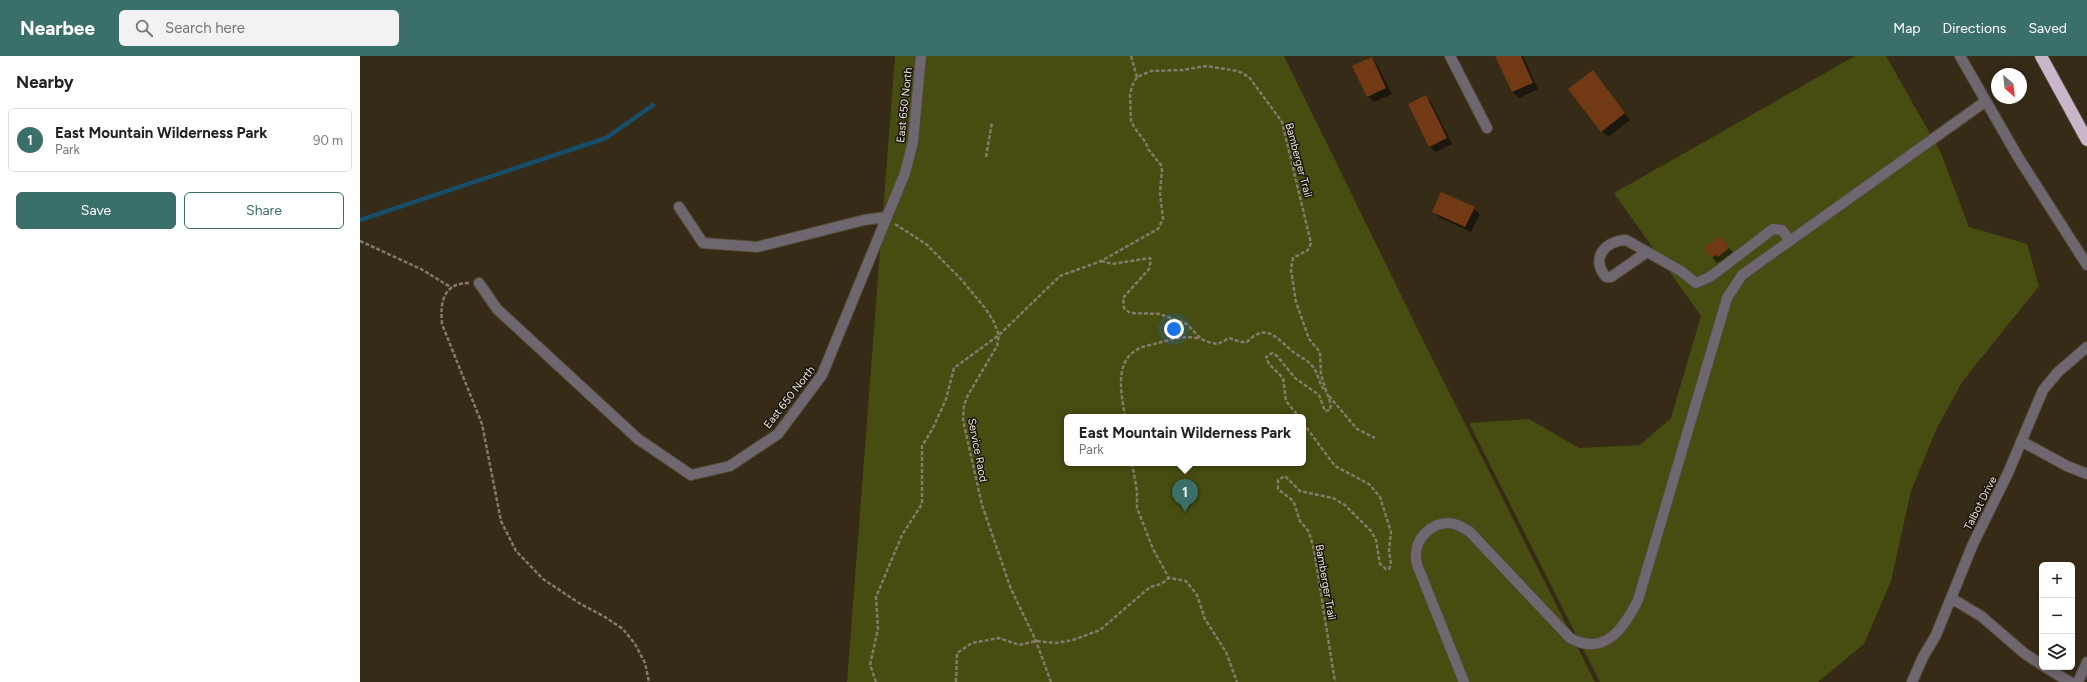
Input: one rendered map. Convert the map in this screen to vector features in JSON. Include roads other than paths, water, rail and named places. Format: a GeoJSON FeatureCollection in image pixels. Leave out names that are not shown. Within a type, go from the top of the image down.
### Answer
{"type":"FeatureCollection","features":[{"type":"Feature","properties":{"kind":"highway"},"geometry":{"type":"LineString","coordinates":[[2041,56],[2087,140]]}},
{"type":"Feature","properties":{"kind":"street","name":"East 650 North"},"geometry":{"type":"LineString","coordinates":[[479,283],[498,309],[638,439],[691,475],[730,466],[778,434],[822,375],[905,173],[912,151],[921,56]]}},
{"type":"Feature","properties":{"kind":"street"},"geometry":{"type":"LineString","coordinates":[[1450,56],[1487,128]]}},
{"type":"Feature","properties":{"kind":"street"},"geometry":{"type":"LineString","coordinates":[[1960,56],[1986,102],[2087,265]]}},
{"type":"Feature","properties":{"kind":"street"},"geometry":{"type":"LineString","coordinates":[[1464,682],[1420,572],[1416,558],[1421,537],[1429,530],[1448,523],[1469,531],[1565,634],[1577,642],[1584,644],[1600,642],[1620,632],[1638,600],[1726,298],[1742,275],[1986,102]]}},
{"type":"Feature","properties":{"kind":"street"},"geometry":{"type":"LineString","coordinates":[[680,207],[703,243],[757,247],[864,220],[886,217]]}},
{"type":"Feature","properties":{"kind":"street"},"geometry":{"type":"LineString","coordinates":[[1646,252],[1611,277],[1606,277],[1598,265],[1598,259],[1602,252],[1617,240],[1626,240],[1681,271],[1696,283],[1710,277],[1773,229],[1782,230],[1790,241]]}},
{"type":"Feature","properties":{"kind":"street","name":"Talbot Drive"},"geometry":{"type":"LineString","coordinates":[[1912,682],[1923,657],[1936,635],[1973,544],[2005,480],[2043,390],[2058,372],[2087,347]]}},
{"type":"Feature","properties":{"kind":"street"},"geometry":{"type":"LineString","coordinates":[[2021,441],[2067,466],[2087,474]]}},
{"type":"Feature","properties":{"kind":"street"},"geometry":{"type":"LineString","coordinates":[[1951,598],[1982,616],[2024,653],[2039,663]]}},
{"type":"Feature","properties":{"kind":"street"},"geometry":{"type":"LineString","coordinates":[[2078,682],[2087,662]]}},
{"type":"Feature","properties":{"kind":"street"},"geometry":{"type":"LineString","coordinates":[[2050,670],[2070,682]]}},
{"type":"Feature","properties":{"kind":"waterway"},"geometry":{"type":"LineString","coordinates":[[360,220],[606,138],[653,105]]}},
{"type":"Feature","properties":{"kind":"place","name":"East Mountain Wilderness Park"},"geometry":{"type":"Point","coordinates":[1185,512]}}]}
